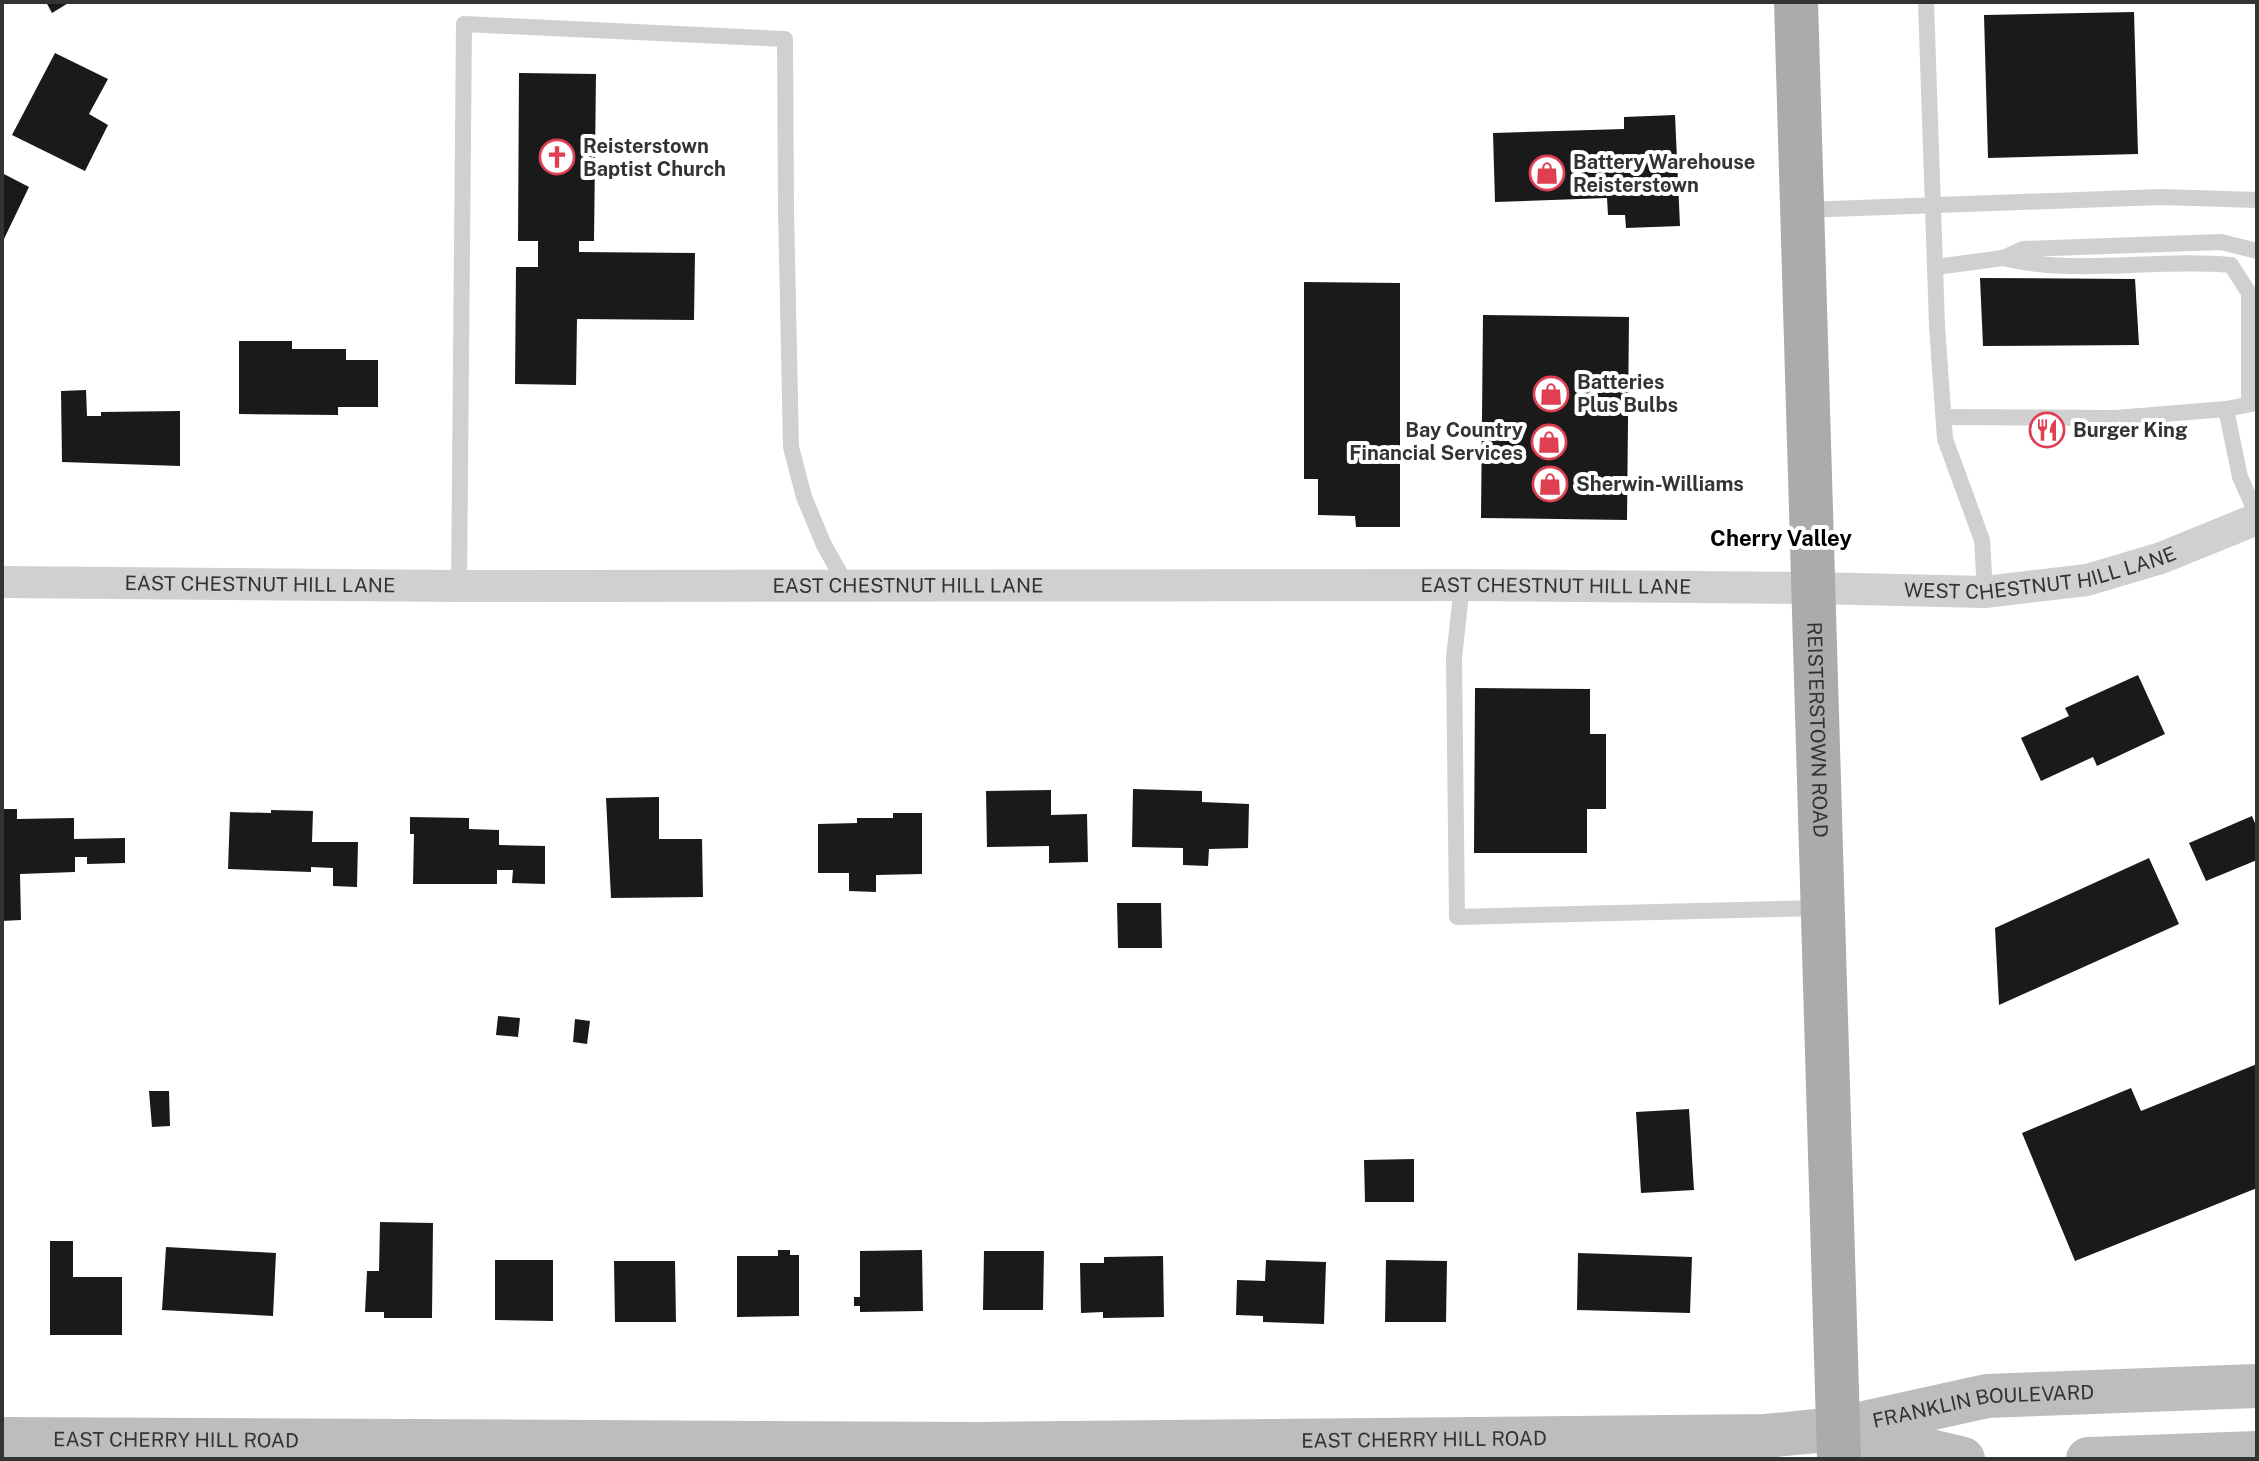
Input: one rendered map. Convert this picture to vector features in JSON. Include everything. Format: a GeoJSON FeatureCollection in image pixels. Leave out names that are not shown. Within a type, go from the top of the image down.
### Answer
{"type":"FeatureCollection","features":[{"type":"Feature","properties":{"kind":"main road","name":"REISTERSTOWN ROAD"},"geometry":{"type":"LineString","coordinates":[[1796,2],[1838,1444]]}},
{"type":"Feature","properties":{"kind":"main road","name":"FRANKLIN BOULEVARD"},"geometry":{"type":"LineString","coordinates":[[1838,1444],[1987,1396],[2257,1386]]}},
{"type":"Feature","properties":{"kind":"main road","name":"EAST CHERRY HILL ROAD"},"geometry":{"type":"LineString","coordinates":[[2,1439],[364,1450],[979,1451],[1765,1436],[1838,1444]]}},
{"type":"Feature","properties":{"kind":"main road","name":"FRANKLIN BOULEVARD"},"geometry":{"type":"LineString","coordinates":[[1838,1444],[1963,1459]]}},
{"type":"Feature","properties":{"kind":"main road"},"geometry":{"type":"LineString","coordinates":[[2088,1459],[2257,1453]]}},
{"type":"Feature","properties":{"kind":"street","name":"WEST CHESTNUT HILL LANE"},"geometry":{"type":"LineString","coordinates":[[1813,588],[1985,592],[2087,580],[2161,558],[2257,517]]}},
{"type":"Feature","properties":{"kind":"street","name":"EAST CHESTNUT HILL LANE"},"geometry":{"type":"LineString","coordinates":[[2,582],[459,586],[1462,585],[1813,588]]}},
{"type":"Feature","properties":{"kind":"lane"},"geometry":{"type":"LineString","coordinates":[[1926,2],[1937,326],[1945,439],[1982,540],[1985,592]]}},
{"type":"Feature","properties":{"kind":"lane"},"geometry":{"type":"LineString","coordinates":[[459,586],[464,24],[785,39],[791,447],[804,497],[824,545],[847,586]]}},
{"type":"Feature","properties":{"kind":"lane"},"geometry":{"type":"LineString","coordinates":[[1802,210],[2161,197],[2257,200]]}},
{"type":"Feature","properties":{"kind":"lane"},"geometry":{"type":"LineString","coordinates":[[1936,267],[2003,258],[2023,249],[2221,242],[2257,251]]}},
{"type":"Feature","properties":{"kind":"lane"},"geometry":{"type":"LineString","coordinates":[[1944,417],[2116,418],[2253,404],[2249,293],[2231,265],[2196,262],[2034,266],[2003,258]]}},
{"type":"Feature","properties":{"kind":"lane"},"geometry":{"type":"LineString","coordinates":[[2226,409],[2240,477],[2257,517]]}},
{"type":"Feature","properties":{"kind":"lane"},"geometry":{"type":"LineString","coordinates":[[1462,585],[1454,658],[1457,917],[1823,908]]}},
{"type":"Feature","properties":{"kind":"building"},"geometry":{"type":"Polygon","coordinates":[[[46,2],[70,2],[52,13],[46,2]]]}},
{"type":"Feature","properties":{"kind":"building"},"geometry":{"type":"Polygon","coordinates":[[[2134,12],[2138,154],[1988,158],[1984,15],[2134,12]]]}},
{"type":"Feature","properties":{"kind":"building"},"geometry":{"type":"Polygon","coordinates":[[[55,53],[108,79],[89,114],[108,125],[85,171],[12,135],[55,53]]]}},
{"type":"Feature","properties":{"kind":"building","name":"Reisterstown Baptist Church"},"geometry":{"type":"Polygon","coordinates":[[[519,73],[596,74],[594,241],[579,241],[579,252],[695,253],[694,320],[577,319],[576,385],[515,384],[516,267],[538,267],[538,241],[518,241],[519,73]]]}},
{"type":"Feature","properties":{"kind":"building"},"geometry":{"type":"Polygon","coordinates":[[[1675,115],[1680,226],[1626,228],[1625,215],[1608,215],[1607,198],[1495,202],[1493,133],[1624,129],[1624,117],[1675,115]]]}},
{"type":"Feature","properties":{"kind":"building"},"geometry":{"type":"Polygon","coordinates":[[[2,173],[29,187],[2,243],[2,173]]]}},
{"type":"Feature","properties":{"kind":"building"},"geometry":{"type":"Polygon","coordinates":[[[1980,278],[2135,279],[2139,345],[1983,346],[1980,278]]]}},
{"type":"Feature","properties":{"kind":"building"},"geometry":{"type":"Polygon","coordinates":[[[1304,282],[1400,283],[1400,527],[1356,527],[1355,516],[1318,515],[1318,479],[1304,479],[1304,282]]]}},
{"type":"Feature","properties":{"kind":"building"},"geometry":{"type":"Polygon","coordinates":[[[1483,315],[1629,317],[1627,520],[1481,518],[1483,315]]]}},
{"type":"Feature","properties":{"kind":"building"},"geometry":{"type":"Polygon","coordinates":[[[239,341],[292,341],[292,349],[346,349],[346,360],[378,360],[378,407],[338,407],[338,415],[239,414],[239,341]]]}},
{"type":"Feature","properties":{"kind":"building"},"geometry":{"type":"Polygon","coordinates":[[[86,390],[87,416],[101,416],[101,412],[180,411],[180,466],[62,462],[61,391],[86,390]]]}},
{"type":"Feature","properties":{"kind":"building"},"geometry":{"type":"Polygon","coordinates":[[[2138,675],[2165,734],[2097,766],[2093,757],[2041,781],[2021,738],[2069,716],[2065,708],[2138,675]]]}},
{"type":"Feature","properties":{"kind":"building"},"geometry":{"type":"Polygon","coordinates":[[[1475,688],[1590,689],[1590,734],[1606,734],[1606,809],[1587,809],[1587,853],[1474,853],[1475,688]]]}},
{"type":"Feature","properties":{"kind":"building"},"geometry":{"type":"Polygon","coordinates":[[[1133,789],[1202,791],[1202,802],[1249,804],[1248,848],[1209,849],[1208,866],[1183,865],[1183,848],[1132,847],[1133,789]]]}},
{"type":"Feature","properties":{"kind":"building"},"geometry":{"type":"Polygon","coordinates":[[[1051,790],[1051,815],[1087,814],[1088,862],[1049,863],[1049,846],[987,847],[986,791],[1051,790]]]}},
{"type":"Feature","properties":{"kind":"building"},"geometry":{"type":"Polygon","coordinates":[[[659,797],[659,839],[702,839],[703,897],[611,898],[606,798],[659,797]]]}},
{"type":"Feature","properties":{"kind":"building"},"geometry":{"type":"Polygon","coordinates":[[[2,809],[17,809],[17,819],[74,818],[74,839],[125,838],[125,863],[87,864],[87,857],[75,857],[75,872],[20,874],[21,920],[2,921],[2,809]]]}},
{"type":"Feature","properties":{"kind":"building"},"geometry":{"type":"Polygon","coordinates":[[[271,810],[313,811],[312,842],[358,842],[357,887],[333,886],[333,868],[311,867],[311,872],[228,869],[230,812],[271,813],[271,810]]]}},
{"type":"Feature","properties":{"kind":"building"},"geometry":{"type":"Polygon","coordinates":[[[893,813],[922,813],[922,874],[876,875],[876,892],[849,891],[849,873],[818,873],[818,824],[857,823],[857,818],[893,818],[893,813]]]}},
{"type":"Feature","properties":{"kind":"building"},"geometry":{"type":"Polygon","coordinates":[[[2252,816],[2257,828],[2257,860],[2206,881],[2189,843],[2252,816]]]}},
{"type":"Feature","properties":{"kind":"building"},"geometry":{"type":"Polygon","coordinates":[[[410,817],[469,818],[469,829],[499,830],[499,845],[545,846],[545,884],[512,883],[513,870],[497,870],[497,884],[413,884],[414,834],[410,834],[410,817]]]}},
{"type":"Feature","properties":{"kind":"building"},"geometry":{"type":"Polygon","coordinates":[[[2149,858],[2179,924],[1999,1005],[1995,928],[2149,858]]]}},
{"type":"Feature","properties":{"kind":"building"},"geometry":{"type":"Polygon","coordinates":[[[1117,903],[1161,903],[1162,948],[1118,948],[1117,903]]]}},
{"type":"Feature","properties":{"kind":"building"},"geometry":{"type":"Polygon","coordinates":[[[498,1016],[520,1018],[518,1037],[496,1035],[498,1016]]]}},
{"type":"Feature","properties":{"kind":"building"},"geometry":{"type":"Polygon","coordinates":[[[575,1019],[590,1021],[587,1044],[573,1042],[575,1019]]]}},
{"type":"Feature","properties":{"kind":"building"},"geometry":{"type":"Polygon","coordinates":[[[2257,1064],[2257,1188],[2075,1261],[2022,1133],[2131,1088],[2141,1111],[2257,1064]]]}},
{"type":"Feature","properties":{"kind":"building"},"geometry":{"type":"Polygon","coordinates":[[[149,1091],[169,1091],[170,1126],[152,1127],[149,1091]]]}},
{"type":"Feature","properties":{"kind":"building"},"geometry":{"type":"Polygon","coordinates":[[[1689,1109],[1694,1190],[1641,1193],[1636,1112],[1689,1109]]]}},
{"type":"Feature","properties":{"kind":"building"},"geometry":{"type":"Polygon","coordinates":[[[1414,1159],[1414,1202],[1365,1202],[1364,1160],[1414,1159]]]}},
{"type":"Feature","properties":{"kind":"building"},"geometry":{"type":"Polygon","coordinates":[[[380,1222],[433,1223],[432,1318],[384,1318],[384,1312],[365,1312],[367,1271],[379,1271],[380,1222]]]}},
{"type":"Feature","properties":{"kind":"building"},"geometry":{"type":"Polygon","coordinates":[[[50,1241],[73,1241],[73,1277],[122,1277],[122,1335],[50,1335],[50,1241]]]}},
{"type":"Feature","properties":{"kind":"building"},"geometry":{"type":"Polygon","coordinates":[[[166,1247],[276,1253],[273,1316],[162,1310],[166,1247]]]}},
{"type":"Feature","properties":{"kind":"building"},"geometry":{"type":"Polygon","coordinates":[[[778,1250],[790,1250],[790,1255],[799,1255],[799,1316],[737,1317],[737,1256],[778,1256],[778,1250]]]}},
{"type":"Feature","properties":{"kind":"building"},"geometry":{"type":"Polygon","coordinates":[[[922,1250],[923,1311],[860,1312],[860,1306],[854,1306],[854,1297],[860,1297],[860,1251],[922,1250]]]}},
{"type":"Feature","properties":{"kind":"building"},"geometry":{"type":"Polygon","coordinates":[[[984,1251],[1044,1251],[1043,1310],[983,1310],[984,1251]]]}},
{"type":"Feature","properties":{"kind":"building"},"geometry":{"type":"Polygon","coordinates":[[[1578,1253],[1692,1257],[1690,1313],[1577,1310],[1578,1253]]]}},
{"type":"Feature","properties":{"kind":"building"},"geometry":{"type":"Polygon","coordinates":[[[1163,1256],[1164,1317],[1103,1318],[1103,1312],[1081,1313],[1080,1263],[1104,1263],[1104,1257],[1163,1256]]]}},
{"type":"Feature","properties":{"kind":"building"},"geometry":{"type":"Polygon","coordinates":[[[495,1260],[553,1260],[553,1321],[495,1320],[495,1260]]]}},
{"type":"Feature","properties":{"kind":"building"},"geometry":{"type":"Polygon","coordinates":[[[1266,1260],[1326,1262],[1324,1324],[1263,1322],[1263,1316],[1236,1315],[1237,1280],[1265,1281],[1266,1260]]]}},
{"type":"Feature","properties":{"kind":"building"},"geometry":{"type":"Polygon","coordinates":[[[1386,1260],[1447,1261],[1446,1322],[1385,1322],[1386,1260]]]}},
{"type":"Feature","properties":{"kind":"building"},"geometry":{"type":"Polygon","coordinates":[[[614,1261],[675,1261],[676,1322],[615,1322],[614,1261]]]}},
{"type":"Feature","properties":{"kind":"place","name":"Reisterstown Baptist Church"},"geometry":{"type":"Point","coordinates":[557,157]}},
{"type":"Feature","properties":{"kind":"place","name":"Battery Warehouse Reisterstown"},"geometry":{"type":"Point","coordinates":[1547,173]}},
{"type":"Feature","properties":{"kind":"place","name":"Batteries Plus Bulbs"},"geometry":{"type":"Point","coordinates":[1551,394]}},
{"type":"Feature","properties":{"kind":"place","name":"Burger King"},"geometry":{"type":"Point","coordinates":[2047,430]}},
{"type":"Feature","properties":{"kind":"place","name":"Bay Country Financial Services"},"geometry":{"type":"Point","coordinates":[1549,442]}},
{"type":"Feature","properties":{"kind":"place","name":"Sherwin-Williams"},"geometry":{"type":"Point","coordinates":[1550,484]}},
{"type":"Feature","properties":{"kind":"district","name":"Cherry Valley"},"geometry":{"type":"Point","coordinates":[1781,538]}}]}
